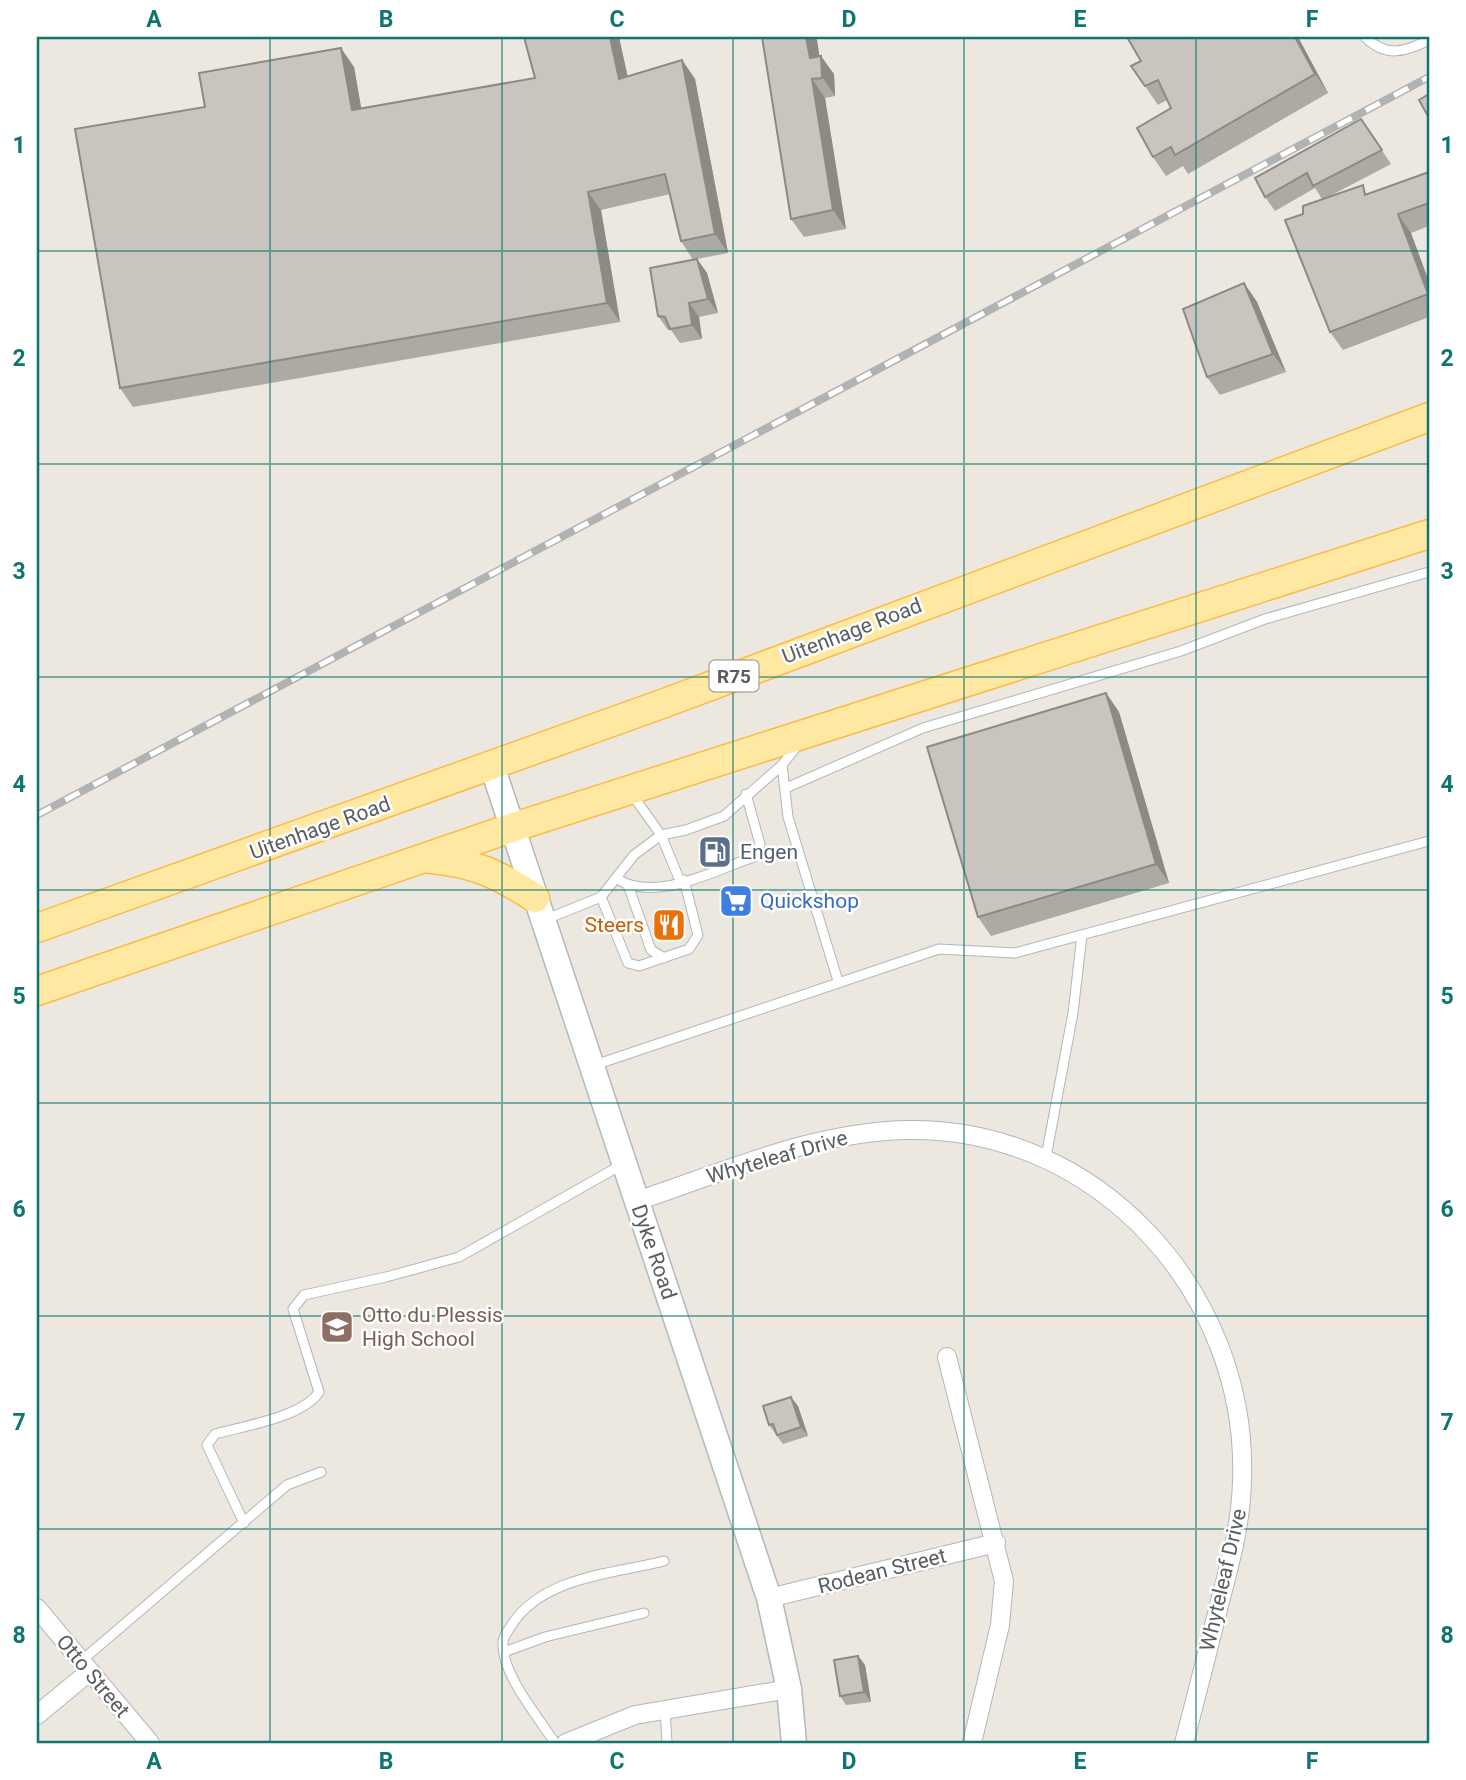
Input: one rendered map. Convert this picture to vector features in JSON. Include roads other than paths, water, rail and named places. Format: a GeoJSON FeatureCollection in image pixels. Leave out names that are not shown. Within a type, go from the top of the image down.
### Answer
{"type":"FeatureCollection","features":[{"type":"Feature","properties":{"kind":"main road","name":"Uitenhage Road"},"geometry":{"type":"LineString","coordinates":[[37,928],[492,766],[1429,417]]}},
{"type":"Feature","properties":{"kind":"main road"},"geometry":{"type":"LineString","coordinates":[[37,991],[511,828],[630,793],[1429,534]]}},
{"type":"Feature","properties":{"kind":"main road"},"geometry":{"type":"LineString","coordinates":[[425,859],[482,868],[538,909]]}},
{"type":"Feature","properties":{"kind":"street","name":"Dyke Road"},"geometry":{"type":"LineString","coordinates":[[492,766],[769,1598],[789,1689],[794,1743]]}},
{"type":"Feature","properties":{"kind":"street","name":"Whyteleaf Drive"},"geometry":{"type":"LineString","coordinates":[[637,1201],[821,1140],[874,1132],[925,1130],[974,1136],[1046,1157],[1086,1180],[1128,1213],[1171,1261],[1193,1292],[1213,1331],[1235,1399],[1242,1462],[1241,1508],[1184,1743]]}},
{"type":"Feature","properties":{"kind":"street"},"geometry":{"type":"LineString","coordinates":[[947,1357],[1004,1581],[1003,1603],[972,1743]]}},
{"type":"Feature","properties":{"kind":"street","name":"Rodean Street"},"geometry":{"type":"LineString","coordinates":[[769,1598],[996,1543]]}},
{"type":"Feature","properties":{"kind":"street","name":"Otto Street"},"geometry":{"type":"LineString","coordinates":[[37,1608],[150,1743]]}},
{"type":"Feature","properties":{"kind":"street"},"geometry":{"type":"LineString","coordinates":[[37,1716],[85,1667]]}},
{"type":"Feature","properties":{"kind":"street"},"geometry":{"type":"LineString","coordinates":[[566,1743],[615,1721],[665,1709],[789,1689]]}},
{"type":"Feature","properties":{"kind":"lane"},"geometry":{"type":"LineString","coordinates":[[1364,37],[1393,53],[1404,52],[1429,40]]}},
{"type":"Feature","properties":{"kind":"lane"},"geometry":{"type":"LineString","coordinates":[[786,788],[923,728],[1181,651],[1265,619],[1429,572]]}},
{"type":"Feature","properties":{"kind":"lane"},"geometry":{"type":"LineString","coordinates":[[538,909],[601,897],[634,855],[661,835],[686,830],[724,816],[782,765],[805,736]]}},
{"type":"Feature","properties":{"kind":"lane"},"geometry":{"type":"LineString","coordinates":[[782,765],[788,817],[838,981]]}},
{"type":"Feature","properties":{"kind":"lane"},"geometry":{"type":"LineString","coordinates":[[601,897],[628,963],[639,966],[689,949],[698,935],[682,881],[661,835],[630,793]]}},
{"type":"Feature","properties":{"kind":"lane"},"geometry":{"type":"LineString","coordinates":[[617,879],[628,885],[653,888],[754,857],[758,852],[756,824],[746,794]]}},
{"type":"Feature","properties":{"kind":"lane"},"geometry":{"type":"LineString","coordinates":[[591,1066],[939,949],[1015,953],[1429,841]]}},
{"type":"Feature","properties":{"kind":"lane"},"geometry":{"type":"LineString","coordinates":[[628,885],[651,950],[664,957]]}},
{"type":"Feature","properties":{"kind":"lane"},"geometry":{"type":"LineString","coordinates":[[1046,1157],[1073,1013],[1082,934]]}},
{"type":"Feature","properties":{"kind":"lane"},"geometry":{"type":"LineString","coordinates":[[244,1523],[207,1445],[215,1434],[298,1410],[312,1403],[319,1392],[293,1309],[304,1295],[386,1278],[459,1257],[624,1163]]}},
{"type":"Feature","properties":{"kind":"lane"},"geometry":{"type":"LineString","coordinates":[[85,1667],[287,1485],[321,1472]]}},
{"type":"Feature","properties":{"kind":"lane"},"geometry":{"type":"LineString","coordinates":[[555,1743],[515,1681],[504,1652],[504,1638],[515,1619],[533,1599],[546,1591],[664,1561]]}},
{"type":"Feature","properties":{"kind":"lane"},"geometry":{"type":"LineString","coordinates":[[504,1652],[545,1637],[643,1613]]}},
{"type":"Feature","properties":{"kind":"lane"},"geometry":{"type":"LineString","coordinates":[[665,1709],[667,1743]]}},
{"type":"Feature","properties":{"kind":"railway"},"geometry":{"type":"LineString","coordinates":[[37,815],[1429,77]]}},
{"type":"Feature","properties":{"kind":"place","name":"Engen"},"geometry":{"type":"Point","coordinates":[715,852]}},
{"type":"Feature","properties":{"kind":"place","name":"Quickshop"},"geometry":{"type":"Point","coordinates":[736,901]}},
{"type":"Feature","properties":{"kind":"place","name":"Steers"},"geometry":{"type":"Point","coordinates":[669,925]}},
{"type":"Feature","properties":{"kind":"place","name":"Otto du Plessis High School"},"geometry":{"type":"Point","coordinates":[337,1327]}}]}
